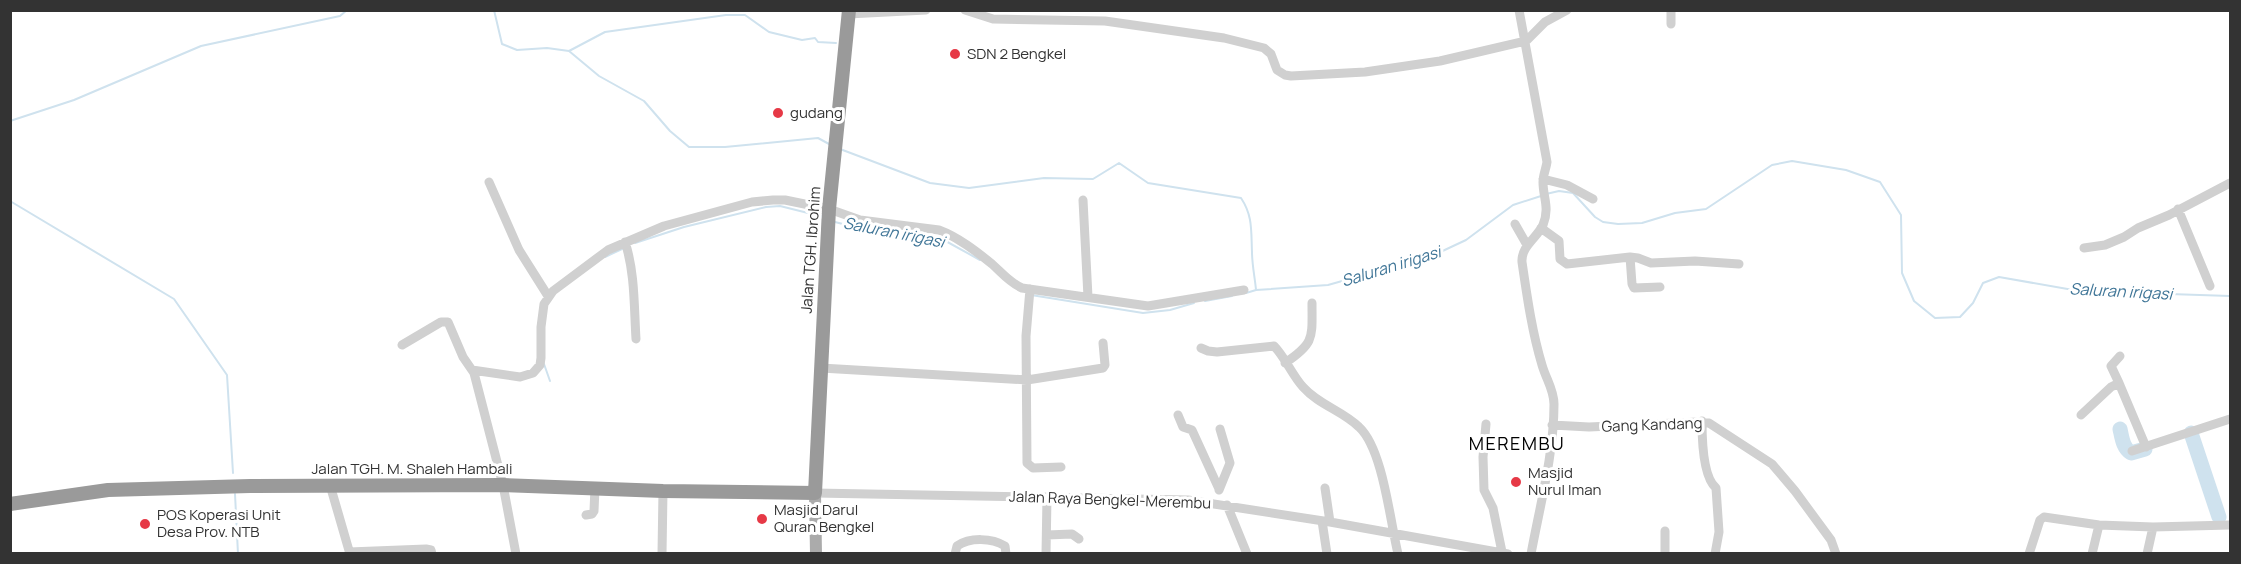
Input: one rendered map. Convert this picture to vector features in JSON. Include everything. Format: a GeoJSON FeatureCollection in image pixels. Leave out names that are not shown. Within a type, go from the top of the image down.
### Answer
{"type":"FeatureCollection","features":[{"type":"Feature","properties":{"kind":"highway","name":"Jalan TGH. Ibrohim"},"geometry":{"type":"LineString","coordinates":[[815,493],[829,216],[849,12]]}},
{"type":"Feature","properties":{"kind":"highway","name":"Jalan TGH. M. Shaleh Hambali"},"geometry":{"type":"LineString","coordinates":[[10,504],[108,490],[330,485],[503,485],[663,491],[815,493]]}},
{"type":"Feature","properties":{"kind":"main road"},"geometry":{"type":"LineString","coordinates":[[815,493],[816,554]]}},
{"type":"Feature","properties":{"kind":"street"},"geometry":{"type":"LineString","coordinates":[[849,12],[926,10]]}},
{"type":"Feature","properties":{"kind":"street"},"geometry":{"type":"LineString","coordinates":[[965,10],[993,19],[1105,21],[1224,38],[1264,48],[1272,56],[1277,70],[1288,76],[1365,72],[1440,62],[1526,41],[1545,22],[1567,10]]}},
{"type":"Feature","properties":{"kind":"street"},"geometry":{"type":"LineString","coordinates":[[1519,10],[1545,154],[1544,187],[1547,209],[1541,228],[1527,245],[1522,257],[1542,365],[1553,397],[1552,424],[1532,554]]}},
{"type":"Feature","properties":{"kind":"street"},"geometry":{"type":"LineString","coordinates":[[1671,10],[1671,24]]}},
{"type":"Feature","properties":{"kind":"street"},"geometry":{"type":"LineString","coordinates":[[489,182],[519,250],[548,296]]}},
{"type":"Feature","properties":{"kind":"street"},"geometry":{"type":"LineString","coordinates":[[2084,248],[2105,245],[2119,239],[2230,183]]}},
{"type":"Feature","properties":{"kind":"street"},"geometry":{"type":"LineString","coordinates":[[1544,187],[1568,185],[1593,199]]}},
{"type":"Feature","properties":{"kind":"street"},"geometry":{"type":"LineString","coordinates":[[474,375],[520,377],[533,373],[540,365],[541,319],[548,296],[601,255],[664,226],[761,200],[785,200],[829,216],[945,232],[978,253],[1016,285],[1030,292],[1088,297],[1148,306],[1244,290]]}},
{"type":"Feature","properties":{"kind":"street"},"geometry":{"type":"LineString","coordinates":[[1083,200],[1088,297]]}},
{"type":"Feature","properties":{"kind":"street"},"geometry":{"type":"LineString","coordinates":[[2178,209],[2210,286]]}},
{"type":"Feature","properties":{"kind":"street"},"geometry":{"type":"LineString","coordinates":[[1515,224],[1527,245]]}},
{"type":"Feature","properties":{"kind":"street"},"geometry":{"type":"LineString","coordinates":[[1541,228],[1559,241],[1560,258],[1567,264],[1630,257],[1647,263],[1695,261],[1739,264]]}},
{"type":"Feature","properties":{"kind":"street"},"geometry":{"type":"LineString","coordinates":[[626,245],[635,304],[636,339]]}},
{"type":"Feature","properties":{"kind":"street"},"geometry":{"type":"LineString","coordinates":[[1630,257],[1634,288],[1660,287]]}},
{"type":"Feature","properties":{"kind":"street"},"geometry":{"type":"LineString","coordinates":[[1030,292],[1026,336],[1028,465],[1033,468],[1061,467]]}},
{"type":"Feature","properties":{"kind":"street"},"geometry":{"type":"LineString","coordinates":[[1285,363],[1310,343],[1312,303]]}},
{"type":"Feature","properties":{"kind":"street"},"geometry":{"type":"LineString","coordinates":[[402,345],[446,321],[474,375],[503,485],[516,554]]}},
{"type":"Feature","properties":{"kind":"street"},"geometry":{"type":"LineString","coordinates":[[821,368],[1027,380],[1103,368],[1105,365],[1103,343]]}},
{"type":"Feature","properties":{"kind":"street"},"geometry":{"type":"LineString","coordinates":[[1201,348],[1217,352],[1272,345],[1308,392],[1359,427],[1370,441],[1377,459],[1398,554]]}},
{"type":"Feature","properties":{"kind":"street"},"geometry":{"type":"LineString","coordinates":[[2120,356],[2111,366],[2146,447]]}},
{"type":"Feature","properties":{"kind":"street"},"geometry":{"type":"LineString","coordinates":[[2081,415],[2111,387],[2119,383]]}},
{"type":"Feature","properties":{"kind":"street"},"geometry":{"type":"LineString","coordinates":[[1178,415],[1183,427],[1192,430],[1248,554]]}},
{"type":"Feature","properties":{"kind":"street"},"geometry":{"type":"LineString","coordinates":[[2132,451],[2230,419]]}},
{"type":"Feature","properties":{"kind":"street"},"geometry":{"type":"LineString","coordinates":[[1702,422],[1709,483],[1716,488],[1719,532],[1715,554]]}},
{"type":"Feature","properties":{"kind":"street","name":"Gang Kandang"},"geometry":{"type":"LineString","coordinates":[[1552,424],[1589,428],[1709,423],[1772,464],[1796,491],[1832,540],[1836,554]]}},
{"type":"Feature","properties":{"kind":"street"},"geometry":{"type":"LineString","coordinates":[[1486,424],[1483,457],[1484,490],[1493,508],[1505,553]]}},
{"type":"Feature","properties":{"kind":"street"},"geometry":{"type":"LineString","coordinates":[[1219,489],[1230,463],[1220,429]]}},
{"type":"Feature","properties":{"kind":"street"},"geometry":{"type":"LineString","coordinates":[[330,485],[350,553],[426,549],[431,550],[432,554]]}},
{"type":"Feature","properties":{"kind":"street"},"geometry":{"type":"LineString","coordinates":[[586,515],[594,511],[595,488]]}},
{"type":"Feature","properties":{"kind":"street"},"geometry":{"type":"LineString","coordinates":[[1325,488],[1327,554]]}},
{"type":"Feature","properties":{"kind":"street"},"geometry":{"type":"LineString","coordinates":[[662,554],[663,491]]}},
{"type":"Feature","properties":{"kind":"street","name":"Jalan Raya Bengkel-Merembu"},"geometry":{"type":"LineString","coordinates":[[815,493],[1152,498],[1224,505],[1393,532],[1447,542],[1475,550],[1505,553]]}},
{"type":"Feature","properties":{"kind":"street"},"geometry":{"type":"LineString","coordinates":[[1046,554],[1047,497]]}},
{"type":"Feature","properties":{"kind":"street"},"geometry":{"type":"LineString","coordinates":[[2029,554],[2038,526],[2044,517],[2099,525],[2153,527],[2230,525]]}},
{"type":"Feature","properties":{"kind":"street"},"geometry":{"type":"LineString","coordinates":[[2092,554],[2099,525]]}},
{"type":"Feature","properties":{"kind":"street"},"geometry":{"type":"LineString","coordinates":[[2147,554],[2153,527]]}},
{"type":"Feature","properties":{"kind":"street"},"geometry":{"type":"LineString","coordinates":[[1665,531],[1665,554]]}},
{"type":"Feature","properties":{"kind":"street"},"geometry":{"type":"LineString","coordinates":[[1047,535],[1072,534],[1078,539]]}},
{"type":"Feature","properties":{"kind":"street"},"geometry":{"type":"LineString","coordinates":[[955,554],[957,546],[962,542],[983,540],[996,541],[1005,546],[1006,554]]}},
{"type":"Feature","properties":{"kind":"street"},"geometry":{"type":"LineString","coordinates":[[1447,542],[1450,554]]}},
{"type":"Feature","properties":{"kind":"waterway"},"geometry":{"type":"LineString","coordinates":[[10,121],[74,100],[201,46],[340,16],[347,10]]}},
{"type":"Feature","properties":{"kind":"waterway"},"geometry":{"type":"LineString","coordinates":[[494,10],[502,44],[517,50],[547,48],[569,51],[599,76],[644,101],[670,131],[689,147],[725,147],[818,138],[829,144]]}},
{"type":"Feature","properties":{"kind":"waterway"},"geometry":{"type":"LineString","coordinates":[[569,51],[605,32],[726,15],[745,15],[769,32],[802,40],[815,38],[818,42],[836,43]]}},
{"type":"Feature","properties":{"kind":"waterway"},"geometry":{"type":"LineString","coordinates":[[840,149],[930,183],[969,188],[1044,178],[1093,179],[1119,163],[1148,183],[1241,198],[1248,211],[1251,224],[1252,262],[1256,290]]}},
{"type":"Feature","properties":{"kind":"waterway","name":"Saluran irigasi"},"geometry":{"type":"LineString","coordinates":[[1546,194],[1559,191],[1573,193],[1595,217],[1603,222],[1642,223],[1675,213],[1706,209],[1772,165],[1792,161],[1846,170],[1880,182],[1901,215],[1902,273],[1914,301],[1935,318],[1960,317],[1973,303],[1983,283],[1999,277],[2079,291],[2230,296]]}},
{"type":"Feature","properties":{"kind":"waterway","name":"Saluran irigasi"},"geometry":{"type":"LineString","coordinates":[[1246,293],[1256,290],[1328,285],[1434,255],[1466,240],[1513,205],[1541,196]]}},
{"type":"Feature","properties":{"kind":"waterway"},"geometry":{"type":"LineString","coordinates":[[10,201],[174,299],[227,375],[233,473]]}},
{"type":"Feature","properties":{"kind":"waterway","name":"Saluran irigasi"},"geometry":{"type":"LineString","coordinates":[[635,243],[684,227],[766,207],[780,206],[824,217]]}},
{"type":"Feature","properties":{"kind":"waterway","name":"Saluran irigasi"},"geometry":{"type":"LineString","coordinates":[[835,222],[870,231],[942,239],[980,260]]}},
{"type":"Feature","properties":{"kind":"waterway","name":"Saluran irigasi"},"geometry":{"type":"LineString","coordinates":[[605,257],[622,249]]}},
{"type":"Feature","properties":{"kind":"waterway","name":"Saluran irigasi"},"geometry":{"type":"LineString","coordinates":[[1031,295],[1143,313],[1170,310],[1194,303]]}},
{"type":"Feature","properties":{"kind":"waterway","name":"Saluran irigasi"},"geometry":{"type":"LineString","coordinates":[[1205,301],[1232,296]]}},
{"type":"Feature","properties":{"kind":"waterway","name":"Saluran irigasi"},"geometry":{"type":"LineString","coordinates":[[544,364],[550,381]]}},
{"type":"Feature","properties":{"kind":"waterway"},"geometry":{"type":"LineString","coordinates":[[2120,429],[2128,451],[2131,453],[2145,449]]}},
{"type":"Feature","properties":{"kind":"waterway"},"geometry":{"type":"LineString","coordinates":[[2191,433],[2219,517]]}},
{"type":"Feature","properties":{"kind":"waterway"},"geometry":{"type":"LineString","coordinates":[[235,494],[238,554]]}},
{"type":"Feature","properties":{"kind":"place","name":"SDN 2 Bengkel"},"geometry":{"type":"Point","coordinates":[955,54]}},
{"type":"Feature","properties":{"kind":"place","name":"gudang"},"geometry":{"type":"Point","coordinates":[778,113]}},
{"type":"Feature","properties":{"kind":"place","name":"Masjid Nurul Iman"},"geometry":{"type":"Point","coordinates":[1516,482]}},
{"type":"Feature","properties":{"kind":"place","name":"Masjid Darul Quran Bengkel"},"geometry":{"type":"Point","coordinates":[762,519]}},
{"type":"Feature","properties":{"kind":"place","name":"POS Koperasi Unit Desa Prov. NTB"},"geometry":{"type":"Point","coordinates":[145,524]}},
{"type":"Feature","properties":{"kind":"district","name":"MEREMBU"},"geometry":{"type":"Point","coordinates":[1517,444]}}]}
